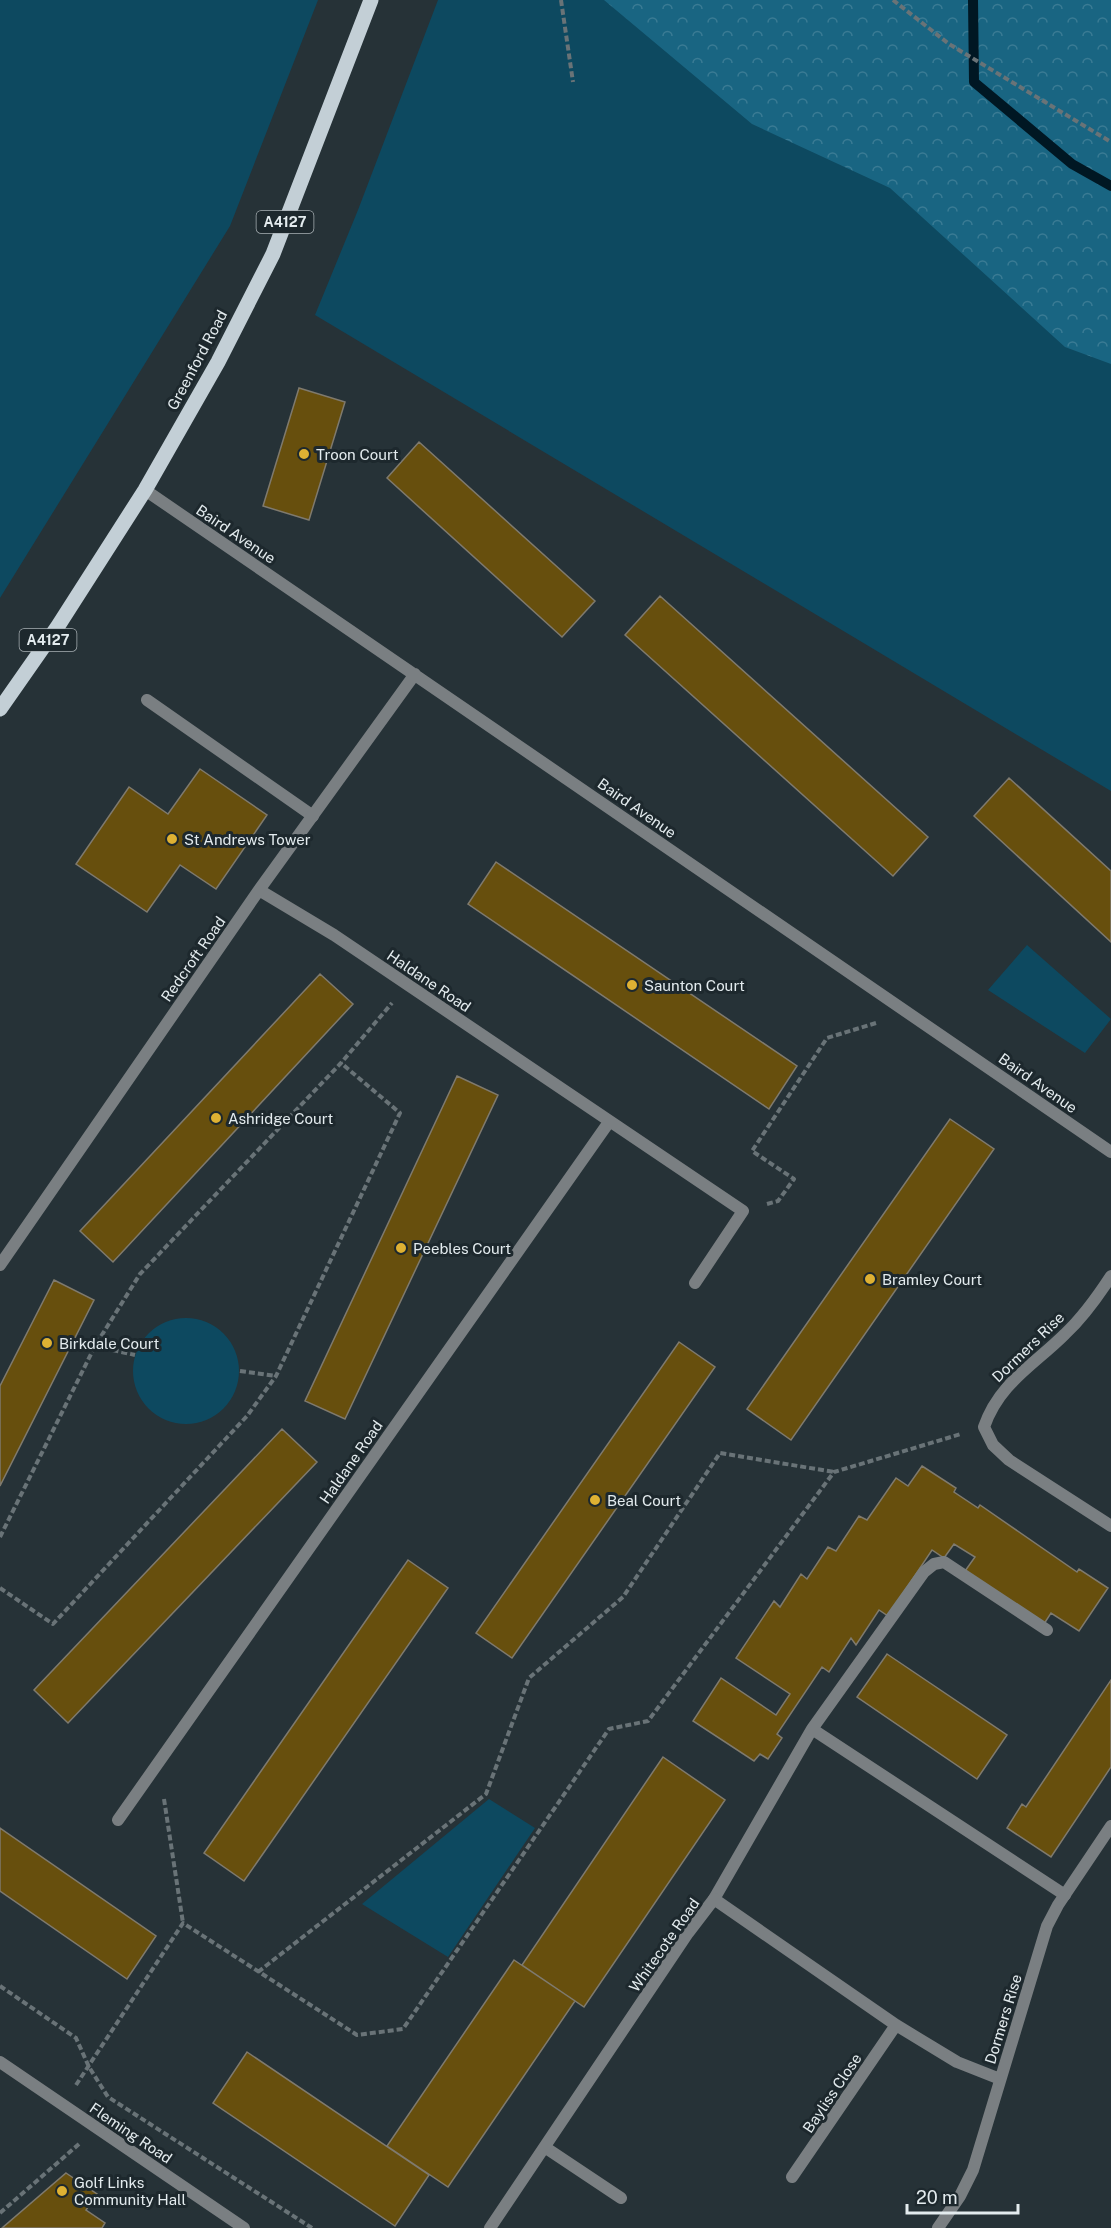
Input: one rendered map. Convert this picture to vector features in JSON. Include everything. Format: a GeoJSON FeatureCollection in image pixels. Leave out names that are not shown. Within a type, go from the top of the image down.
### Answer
{"type":"FeatureCollection","features":[{"type":"Feature","properties":{"kind":"main road","name":"Greenford Road"},"geometry":{"type":"LineString","coordinates":[[0,709],[58,626],[145,490],[218,362],[273,254],[371,0]]}},
{"type":"Feature","properties":{"kind":"street","name":"Baird Avenue"},"geometry":{"type":"LineString","coordinates":[[145,490],[1111,1152]]}},
{"type":"Feature","properties":{"kind":"street","name":"Redcroft Road"},"geometry":{"type":"LineString","coordinates":[[0,1265],[259,890],[415,674]]}},
{"type":"Feature","properties":{"kind":"street"},"geometry":{"type":"LineString","coordinates":[[147,700],[313,816]]}},
{"type":"Feature","properties":{"kind":"street","name":"Haldane Road"},"geometry":{"type":"LineString","coordinates":[[259,890],[334,935],[743,1211]]}},
{"type":"Feature","properties":{"kind":"street","name":"Haldane Road"},"geometry":{"type":"LineString","coordinates":[[118,1820],[609,1122]]}},
{"type":"Feature","properties":{"kind":"street"},"geometry":{"type":"LineString","coordinates":[[695,1283],[743,1211]]}},
{"type":"Feature","properties":{"kind":"street","name":"Dormers Rise"},"geometry":{"type":"LineString","coordinates":[[984,1427],[990,1409],[1004,1389],[1067,1333],[1111,1276]]}},
{"type":"Feature","properties":{"kind":"street"},"geometry":{"type":"LineString","coordinates":[[984,1427],[993,1445],[1009,1460],[1111,1526]]}},
{"type":"Feature","properties":{"kind":"street"},"geometry":{"type":"LineString","coordinates":[[714,1899],[812,1729],[924,1572],[939,1562],[944,1562],[1047,1630]]}},
{"type":"Feature","properties":{"kind":"street"},"geometry":{"type":"LineString","coordinates":[[812,1729],[1065,1895]]}},
{"type":"Feature","properties":{"kind":"street","name":"Dormers Rise"},"geometry":{"type":"LineString","coordinates":[[938,2228],[960,2196],[973,2170],[1047,1926],[1111,1826]]}},
{"type":"Feature","properties":{"kind":"street","name":"Whitecote Road"},"geometry":{"type":"LineString","coordinates":[[490,2228],[546,2148],[688,1933],[714,1899],[896,2025],[957,2061],[1000,2079]]}},
{"type":"Feature","properties":{"kind":"street","name":"Bayliss Close"},"geometry":{"type":"LineString","coordinates":[[792,2177],[896,2025]]}},
{"type":"Feature","properties":{"kind":"street","name":"Fleming Road"},"geometry":{"type":"LineString","coordinates":[[0,2062],[244,2228]]}},
{"type":"Feature","properties":{"kind":"street"},"geometry":{"type":"LineString","coordinates":[[546,2148],[621,2198]]}},
{"type":"Feature","properties":{"kind":"path"},"geometry":{"type":"LineString","coordinates":[[561,0],[573,82]]}},
{"type":"Feature","properties":{"kind":"path"},"geometry":{"type":"LineString","coordinates":[[893,0],[950,44],[1111,142]]}},
{"type":"Feature","properties":{"kind":"path"},"geometry":{"type":"LineString","coordinates":[[0,1537],[95,1346],[140,1274],[340,1063],[381,1018],[406,984]]}},
{"type":"Feature","properties":{"kind":"path"},"geometry":{"type":"LineString","coordinates":[[743,1211],[778,1201],[794,1179],[752,1151],[827,1038],[908,1013]]}},
{"type":"Feature","properties":{"kind":"path"},"geometry":{"type":"LineString","coordinates":[[0,1588],[53,1624],[247,1416],[276,1376],[400,1113],[340,1063]]}},
{"type":"Feature","properties":{"kind":"path"},"geometry":{"type":"LineString","coordinates":[[95,1346],[135,1354]]}},
{"type":"Feature","properties":{"kind":"path"},"geometry":{"type":"LineString","coordinates":[[240,1371],[276,1376]]}},
{"type":"Feature","properties":{"kind":"path"},"geometry":{"type":"LineString","coordinates":[[258,1971],[486,1794],[529,1678],[623,1597],[720,1453],[834,1472],[984,1427]]}},
{"type":"Feature","properties":{"kind":"path"},"geometry":{"type":"LineString","coordinates":[[183,1923],[357,2036],[403,2029],[609,1729],[648,1722],[834,1472]]}},
{"type":"Feature","properties":{"kind":"path"},"geometry":{"type":"LineString","coordinates":[[63,2105],[183,1923],[158,1761]]}},
{"type":"Feature","properties":{"kind":"path"},"geometry":{"type":"LineString","coordinates":[[0,1986],[76,2038],[88,2067],[108,2097],[312,2228]]}},
{"type":"Feature","properties":{"kind":"path"},"geometry":{"type":"LineString","coordinates":[[0,2213],[97,2128]]}},
{"type":"Feature","properties":{"kind":"shaded area"},"geometry":{"type":"Polygon","coordinates":[[[0,0],[318,0],[230,226],[0,598],[0,0]]]}},
{"type":"Feature","properties":{"kind":"shaded area"},"geometry":{"type":"Polygon","coordinates":[[[438,0],[1111,0],[1111,791],[315,315],[358,210],[438,0]]]}},
{"type":"Feature","properties":{"kind":"shaded area"},"geometry":{"type":"Polygon","coordinates":[[[1027,945],[1111,1019],[1085,1053],[988,990],[1027,945]]]}},
{"type":"Feature","properties":{"kind":"shaded area"},"geometry":{"type":"Polygon","coordinates":[[[186,1318],[206,1322],[224,1333],[235,1351],[239,1371],[235,1391],[224,1409],[206,1420],[186,1424],[166,1420],[148,1409],[137,1391],[133,1371],[137,1351],[148,1333],[166,1322],[186,1318]]]}},
{"type":"Feature","properties":{"kind":"shaded area"},"geometry":{"type":"Polygon","coordinates":[[[489,1799],[535,1828],[448,1957],[362,1904],[489,1799]]]}},
{"type":"Feature","properties":{"kind":"green space"},"geometry":{"type":"Polygon","coordinates":[[[604,0],[1111,0],[1111,364],[1065,347],[890,188],[752,124],[604,0]]]}},
{"type":"Feature","properties":{"kind":"building","name":"Troon Court"},"geometry":{"type":"Polygon","coordinates":[[[299,388],[345,402],[309,520],[263,506],[299,388]]]}},
{"type":"Feature","properties":{"kind":"building"},"geometry":{"type":"Polygon","coordinates":[[[419,442],[595,601],[562,637],[387,478],[419,442]]]}},
{"type":"Feature","properties":{"kind":"building"},"geometry":{"type":"Polygon","coordinates":[[[660,596],[928,837],[893,876],[625,635],[660,596]]]}},
{"type":"Feature","properties":{"kind":"building","name":"St Andrews Tower"},"geometry":{"type":"Polygon","coordinates":[[[200,769],[267,815],[216,889],[180,865],[147,912],[76,864],[129,787],[168,814],[200,769]]]}},
{"type":"Feature","properties":{"kind":"building"},"geometry":{"type":"Polygon","coordinates":[[[1009,778],[1111,871],[1111,942],[974,816],[1009,778]]]}},
{"type":"Feature","properties":{"kind":"building","name":"Saunton Court"},"geometry":{"type":"Polygon","coordinates":[[[496,862],[797,1066],[769,1109],[468,904],[496,862]]]}},
{"type":"Feature","properties":{"kind":"building","name":"Ashridge Court"},"geometry":{"type":"Polygon","coordinates":[[[320,974],[353,1004],[113,1262],[80,1231],[320,974]]]}},
{"type":"Feature","properties":{"kind":"building","name":"Peebles Court"},"geometry":{"type":"Polygon","coordinates":[[[457,1076],[498,1095],[345,1419],[305,1401],[457,1076]]]}},
{"type":"Feature","properties":{"kind":"building","name":"Bramley Court"},"geometry":{"type":"Polygon","coordinates":[[[950,1119],[994,1149],[791,1440],[747,1409],[950,1119]]]}},
{"type":"Feature","properties":{"kind":"building","name":"Birkdale Court"},"geometry":{"type":"Polygon","coordinates":[[[54,1280],[94,1300],[0,1486],[0,1386],[54,1280]]]}},
{"type":"Feature","properties":{"kind":"building","name":"Beal Court"},"geometry":{"type":"Polygon","coordinates":[[[679,1342],[715,1367],[512,1658],[476,1633],[679,1342]]]}},
{"type":"Feature","properties":{"kind":"building"},"geometry":{"type":"Polygon","coordinates":[[[282,1429],[317,1462],[68,1723],[34,1690],[282,1429]]]}},
{"type":"Feature","properties":{"kind":"building"},"geometry":{"type":"Polygon","coordinates":[[[922,1466],[956,1488],[954,1492],[978,1508],[980,1505],[1077,1572],[1079,1569],[1108,1588],[1079,1631],[1051,1613],[1044,1624],[965,1571],[975,1557],[954,1544],[944,1558],[932,1550],[888,1616],[879,1610],[856,1645],[851,1638],[829,1672],[822,1667],[777,1734],[782,1738],[768,1759],[760,1754],[754,1761],[693,1721],[721,1678],[776,1715],[790,1694],[736,1658],[774,1601],[780,1607],[801,1574],[807,1579],[828,1547],[836,1551],[859,1516],[867,1520],[896,1478],[908,1486],[922,1466]]]}},
{"type":"Feature","properties":{"kind":"building"},"geometry":{"type":"Polygon","coordinates":[[[408,1560],[448,1588],[244,1881],[204,1853],[408,1560]]]}},
{"type":"Feature","properties":{"kind":"building"},"geometry":{"type":"Polygon","coordinates":[[[887,1654],[1007,1735],[977,1779],[857,1697],[887,1654]]]}},
{"type":"Feature","properties":{"kind":"building"},"geometry":{"type":"Polygon","coordinates":[[[1111,1680],[1111,1767],[1051,1857],[1007,1828],[1022,1804],[1026,1807],[1111,1680]]]}},
{"type":"Feature","properties":{"kind":"building"},"geometry":{"type":"Polygon","coordinates":[[[663,1757],[725,1800],[584,2007],[522,1965],[663,1757]]]}},
{"type":"Feature","properties":{"kind":"building"},"geometry":{"type":"Polygon","coordinates":[[[0,1828],[156,1936],[127,1979],[0,1891],[0,1828]]]}},
{"type":"Feature","properties":{"kind":"building"},"geometry":{"type":"Polygon","coordinates":[[[514,1960],[575,2001],[448,2187],[387,2146],[514,1960]]]}},
{"type":"Feature","properties":{"kind":"building"},"geometry":{"type":"Polygon","coordinates":[[[247,2052],[429,2175],[395,2226],[213,2103],[247,2052]]]}},
{"type":"Feature","properties":{"kind":"building"},"geometry":{"type":"Polygon","coordinates":[[[66,2173],[97,2194],[86,2210],[105,2223],[102,2228],[2,2228],[66,2173]]]}},
{"type":"Feature","properties":{"kind":"waterway"},"geometry":{"type":"LineString","coordinates":[[973,0],[974,82],[1072,164],[1111,186]]}},
{"type":"Feature","properties":{"kind":"place","name":"Troon Court"},"geometry":{"type":"Point","coordinates":[304,454]}},
{"type":"Feature","properties":{"kind":"place","name":"St Andrews Tower"},"geometry":{"type":"Point","coordinates":[172,839]}},
{"type":"Feature","properties":{"kind":"place","name":"Saunton Court"},"geometry":{"type":"Point","coordinates":[632,985]}},
{"type":"Feature","properties":{"kind":"place","name":"Ashridge Court"},"geometry":{"type":"Point","coordinates":[216,1118]}},
{"type":"Feature","properties":{"kind":"place","name":"Peebles Court"},"geometry":{"type":"Point","coordinates":[401,1248]}},
{"type":"Feature","properties":{"kind":"place","name":"Bramley Court"},"geometry":{"type":"Point","coordinates":[870,1279]}},
{"type":"Feature","properties":{"kind":"place","name":"Birkdale Court"},"geometry":{"type":"Point","coordinates":[47,1343]}},
{"type":"Feature","properties":{"kind":"place","name":"Beal Court"},"geometry":{"type":"Point","coordinates":[595,1500]}},
{"type":"Feature","properties":{"kind":"place","name":"Golf Links Community Hall"},"geometry":{"type":"Point","coordinates":[62,2191]}}]}
